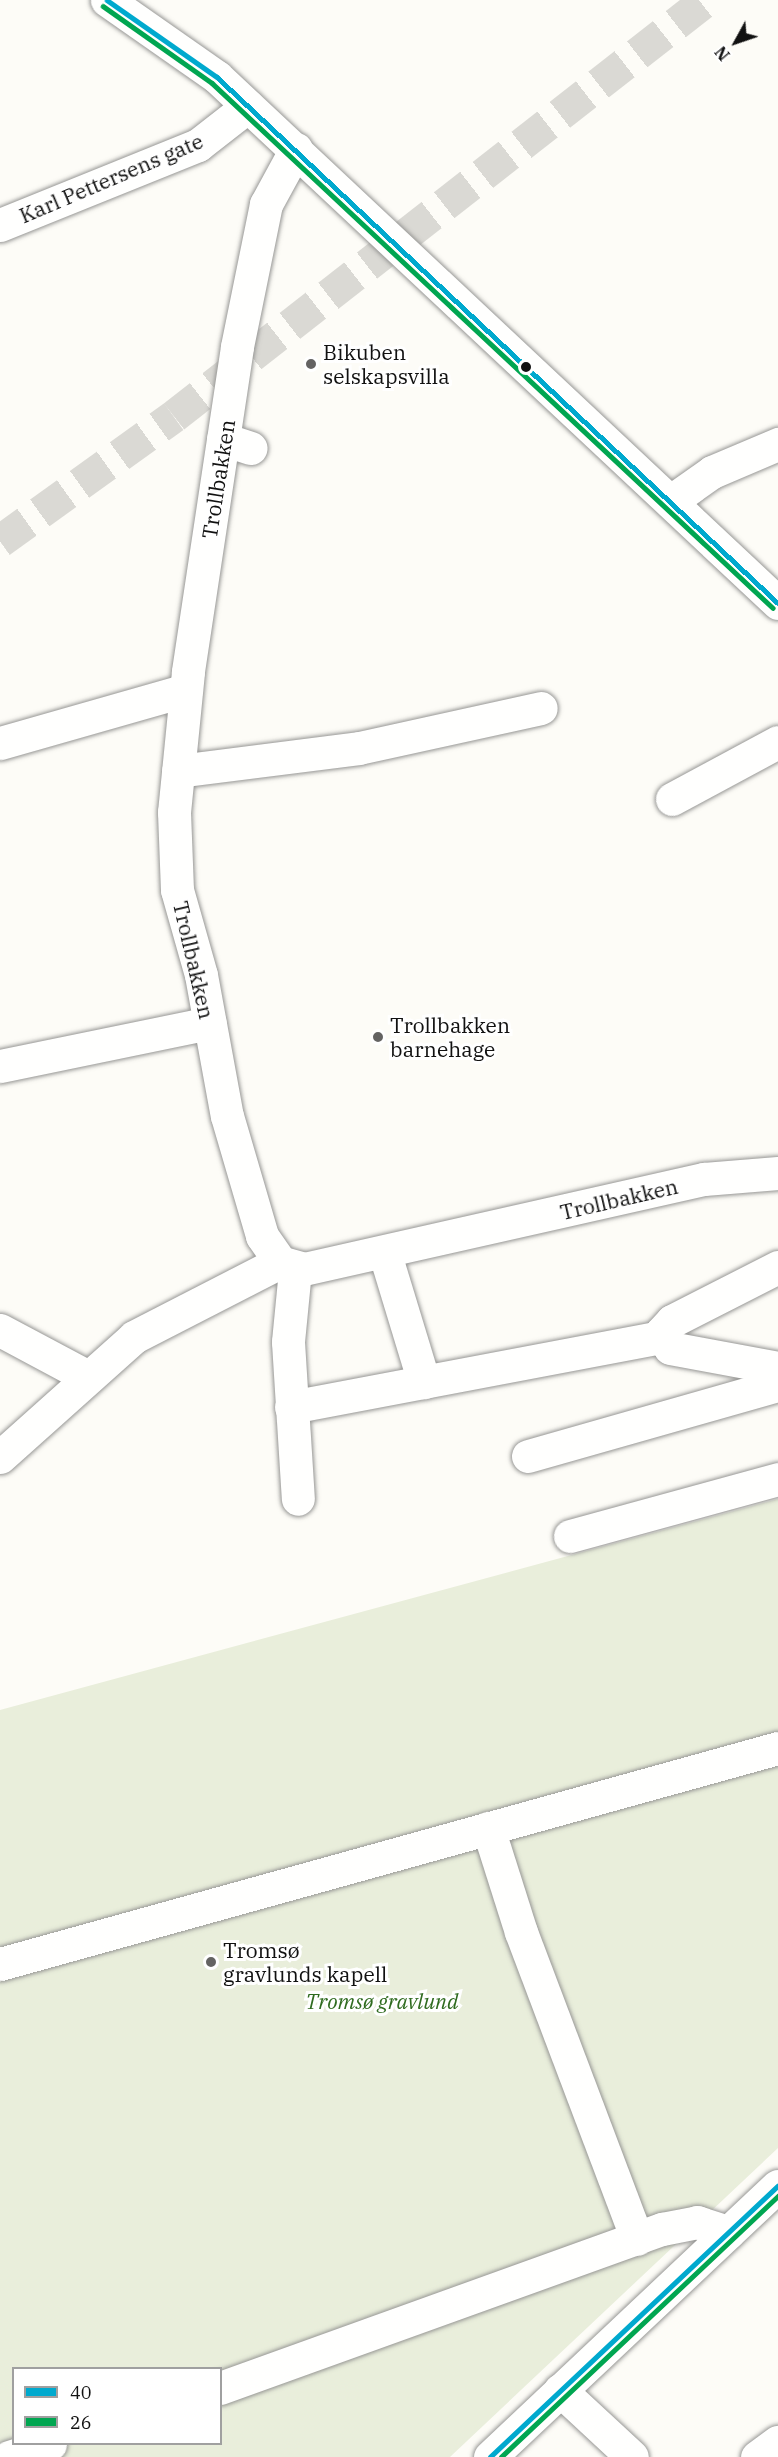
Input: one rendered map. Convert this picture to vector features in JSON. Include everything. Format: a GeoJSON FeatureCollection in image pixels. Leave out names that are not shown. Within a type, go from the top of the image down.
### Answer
{"type":"FeatureCollection","features":[{"type":"Feature","properties":{"kind":"street"},"geometry":{"type":"LineString","coordinates":[[107,0],[182,48],[296,149],[778,603]]}},
{"type":"Feature","properties":{"kind":"street","name":"Karl Pettersens gate"},"geometry":{"type":"LineString","coordinates":[[0,225],[198,146],[248,106]]}},
{"type":"Feature","properties":{"kind":"street","name":"Trollbakken"},"geometry":{"type":"LineString","coordinates":[[296,149],[262,218],[237,443],[186,690],[173,845],[177,890],[210,1023],[242,1172],[262,1236],[287,1266],[386,1254],[704,1179],[778,1173]]}},
{"type":"Feature","properties":{"kind":"street"},"geometry":{"type":"LineString","coordinates":[[671,501],[712,472],[778,444]]}},
{"type":"Feature","properties":{"kind":"street"},"geometry":{"type":"LineString","coordinates":[[0,743],[186,690]]}},
{"type":"Feature","properties":{"kind":"street"},"geometry":{"type":"LineString","coordinates":[[178,771],[348,750],[541,708]]}},
{"type":"Feature","properties":{"kind":"street"},"geometry":{"type":"LineString","coordinates":[[672,799],[778,742]]}},
{"type":"Feature","properties":{"kind":"street"},"geometry":{"type":"LineString","coordinates":[[0,1066],[210,1023]]}},
{"type":"Feature","properties":{"kind":"street"},"geometry":{"type":"LineString","coordinates":[[386,1254],[424,1382]]}},
{"type":"Feature","properties":{"kind":"street"},"geometry":{"type":"LineString","coordinates":[[0,1457],[86,1376],[134,1337],[190,1304],[287,1266],[291,1407],[298,1499]]}},
{"type":"Feature","properties":{"kind":"street"},"geometry":{"type":"LineString","coordinates":[[291,1407],[662,1337],[672,1320],[778,1267]]}},
{"type":"Feature","properties":{"kind":"street"},"geometry":{"type":"LineString","coordinates":[[0,1330],[86,1376]]}},
{"type":"Feature","properties":{"kind":"street"},"geometry":{"type":"LineString","coordinates":[[662,1337],[670,1348],[778,1368]]}},
{"type":"Feature","properties":{"kind":"street"},"geometry":{"type":"LineString","coordinates":[[528,1456],[778,1385]]}},
{"type":"Feature","properties":{"kind":"street"},"geometry":{"type":"LineString","coordinates":[[570,1536],[778,1479]]}},
{"type":"Feature","properties":{"kind":"street"},"geometry":{"type":"LineString","coordinates":[[0,1964],[778,1748]]}},
{"type":"Feature","properties":{"kind":"street"},"geometry":{"type":"LineString","coordinates":[[488,1828],[521,1932],[637,2239]]}},
{"type":"Feature","properties":{"kind":"street"},"geometry":{"type":"LineString","coordinates":[[490,2457],[778,2186]]}},
{"type":"Feature","properties":{"kind":"street"},"geometry":{"type":"LineString","coordinates":[[222,2387],[637,2239],[697,2222],[728,2232]]}},
{"type":"Feature","properties":{"kind":"street"},"geometry":{"type":"LineString","coordinates":[[561,2390],[632,2457]]}},
{"type":"Feature","properties":{"kind":"street"},"geometry":{"type":"LineString","coordinates":[[757,2457],[778,2442]]}},
{"type":"Feature","properties":{"kind":"street"},"geometry":{"type":"LineString","coordinates":[[9,2457],[47,2445]]}},
{"type":"Feature","properties":{"kind":"green space","name":"Tromsø gravlund"},"geometry":{"type":"Polygon","coordinates":[[[778,1499],[778,2148],[450,2457],[0,2457],[0,1710],[778,1499]]]}},
{"type":"Feature","properties":{"kind":"tunnel"},"geometry":{"type":"LineString","coordinates":[[0,541],[174,416],[706,0]]}},
{"type":"Feature","properties":{"kind":"transit line","name":"40"},"geometry":{"type":"LineString","coordinates":[[107,0],[217,77],[778,603]]}},
{"type":"Feature","properties":{"kind":"transit line","name":"26"},"geometry":{"type":"LineString","coordinates":[[103,6],[212,83],[773,608]]}},
{"type":"Feature","properties":{"kind":"transit line","name":"40"},"geometry":{"type":"LineString","coordinates":[[490,2457],[778,2186]]}},
{"type":"Feature","properties":{"kind":"transit line","name":"26"},"geometry":{"type":"LineString","coordinates":[[501,2457],[778,2196]]}},
{"type":"Feature","properties":{"kind":"place","name":"Bikuben selskapsvilla"},"geometry":{"type":"Point","coordinates":[311,364]}},
{"type":"Feature","properties":{"kind":"place","name":"Trollbakken barnehage"},"geometry":{"type":"Point","coordinates":[378,1037]}},
{"type":"Feature","properties":{"kind":"place","name":"Tromsø gravlunds kapell"},"geometry":{"type":"Point","coordinates":[211,1962]}}]}
